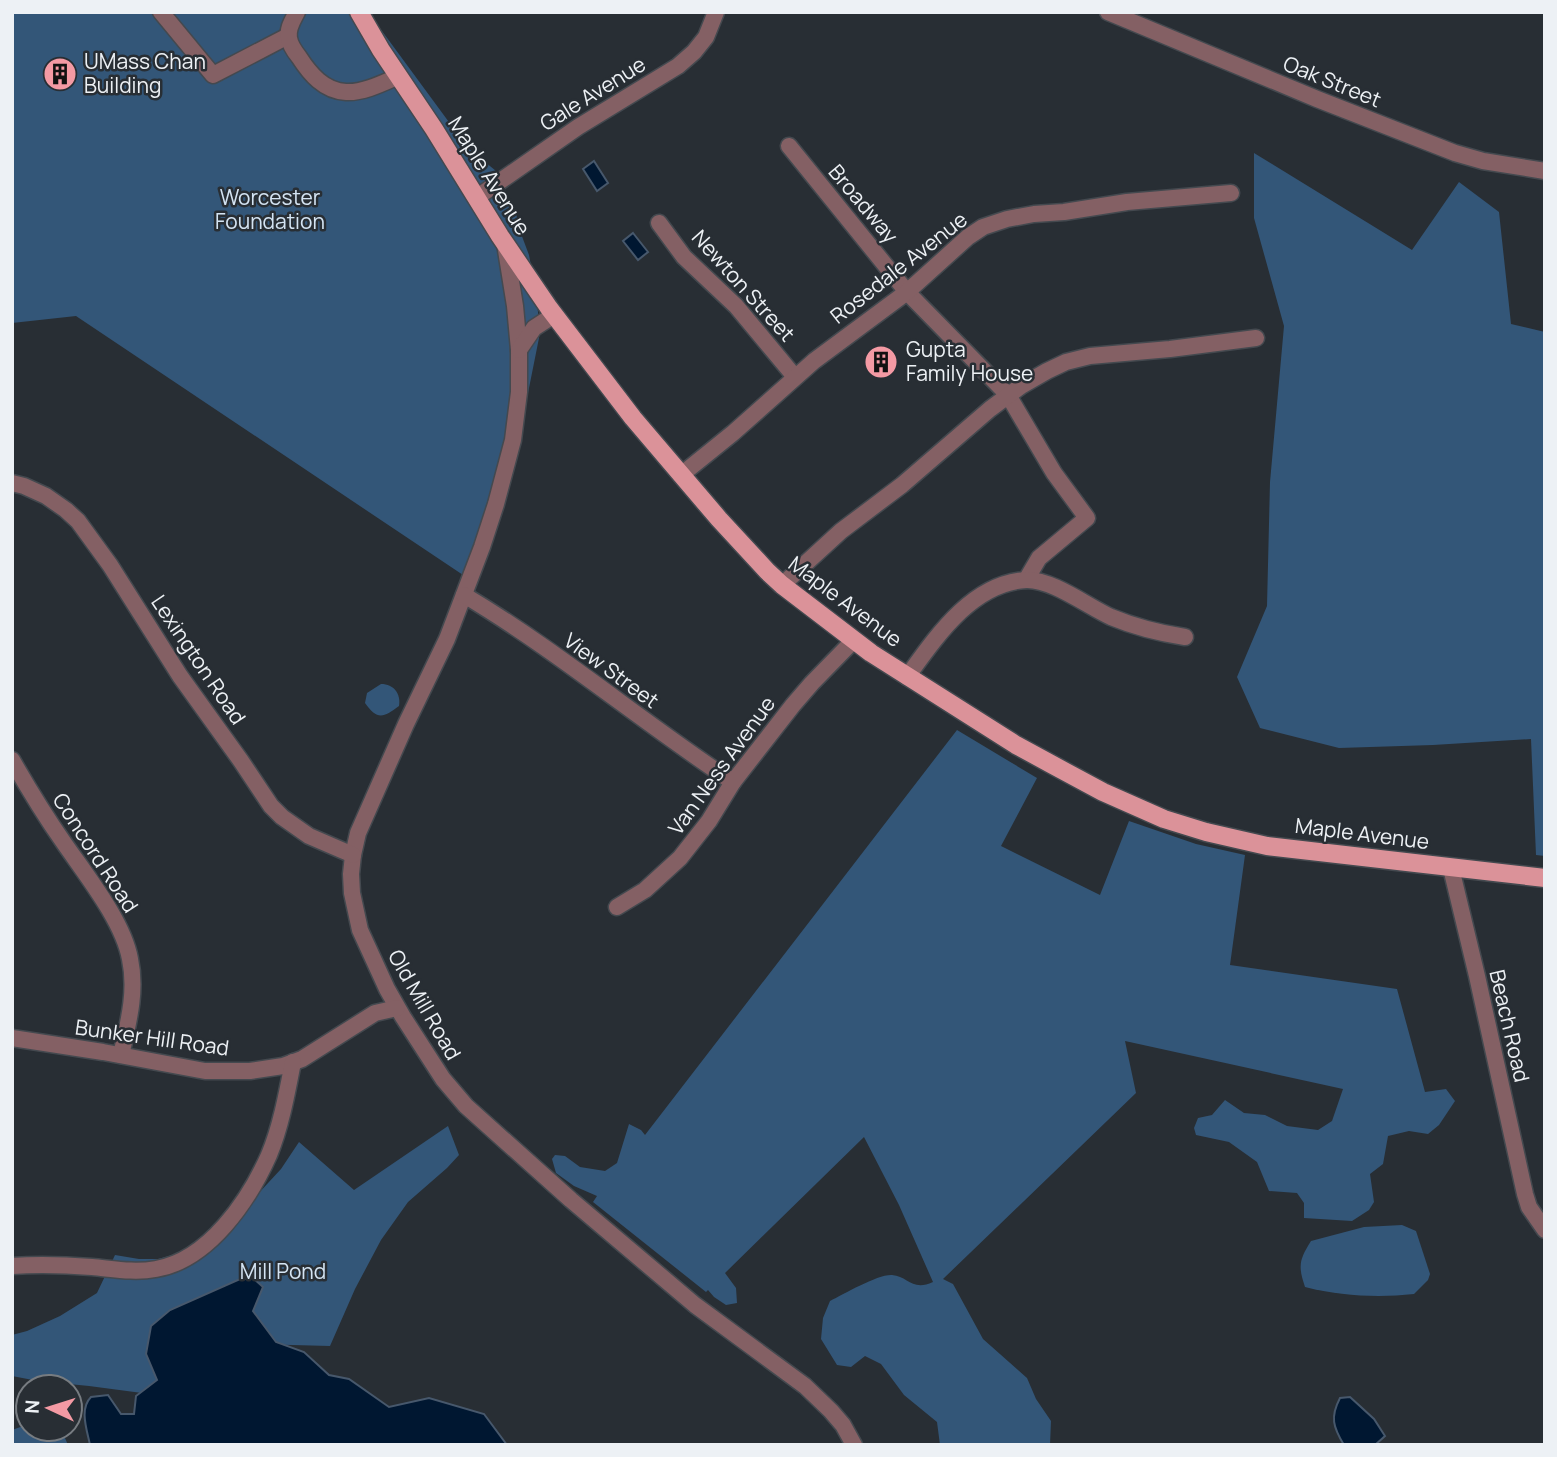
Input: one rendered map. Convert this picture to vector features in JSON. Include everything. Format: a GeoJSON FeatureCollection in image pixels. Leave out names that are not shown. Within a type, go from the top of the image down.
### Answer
{"type":"FeatureCollection","features":[{"type":"Feature","properties":{"kind":"main road","name":"Maple Avenue"},"geometry":{"type":"LineString","coordinates":[[359,12],[540,295],[633,418],[753,556],[782,585],[854,640],[907,677],[1033,755],[1105,793],[1164,819],[1249,842],[1545,878]]}},
{"type":"Feature","properties":{"kind":"street"},"geometry":{"type":"LineString","coordinates":[[161,12],[213,75],[288,36]]}},
{"type":"Feature","properties":{"kind":"street"},"geometry":{"type":"LineString","coordinates":[[297,12],[288,36],[295,52],[313,77],[321,83],[337,90],[354,92],[398,76]]}},
{"type":"Feature","properties":{"kind":"street","name":"Gale Avenue"},"geometry":{"type":"LineString","coordinates":[[476,198],[578,127],[678,66],[694,52],[705,37],[716,12]]}},
{"type":"Feature","properties":{"kind":"street","name":"Oak Street"},"geometry":{"type":"LineString","coordinates":[[1108,12],[1455,153],[1483,161],[1545,171]]}},
{"type":"Feature","properties":{"kind":"street","name":"Broadway"},"geometry":{"type":"LineString","coordinates":[[789,146],[907,292],[1008,395],[1054,473],[1087,518],[1039,558],[1026,580]]}},
{"type":"Feature","properties":{"kind":"street","name":"Rosedale Avenue"},"geometry":{"type":"LineString","coordinates":[[681,475],[751,418],[795,377],[907,292],[968,237],[984,227],[1020,216],[1127,202],[1231,193]]}},
{"type":"Feature","properties":{"kind":"street","name":"Newton Street"},"geometry":{"type":"LineString","coordinates":[[659,223],[684,257],[736,306],[795,377]]}},
{"type":"Feature","properties":{"kind":"street","name":"Old Mill Road"},"geometry":{"type":"LineString","coordinates":[[505,243],[519,350],[519,391],[513,440],[496,504],[464,595],[438,660],[406,724],[358,833],[353,855],[352,893],[360,930],[397,1008],[443,1079],[466,1106],[695,1305],[805,1386],[843,1425],[854,1445]]}},
{"type":"Feature","properties":{"kind":"street"},"geometry":{"type":"LineString","coordinates":[[516,312],[540,295]]}},
{"type":"Feature","properties":{"kind":"street"},"geometry":{"type":"LineString","coordinates":[[519,350],[534,328],[554,314]]}},
{"type":"Feature","properties":{"kind":"street"},"geometry":{"type":"LineString","coordinates":[[782,585],[841,531],[902,485],[1008,395],[1041,374],[1075,359],[1090,356],[1256,338]]}},
{"type":"Feature","properties":{"kind":"street","name":"Lexington Road"},"geometry":{"type":"LineString","coordinates":[[12,483],[46,496],[78,521],[110,565],[186,685],[271,806],[309,836],[353,855]]}},
{"type":"Feature","properties":{"kind":"street"},"geometry":{"type":"LineString","coordinates":[[907,677],[937,636],[968,606],[998,587],[1026,580],[1042,582],[1137,627],[1185,637]]}},
{"type":"Feature","properties":{"kind":"street","name":"View Street"},"geometry":{"type":"LineString","coordinates":[[464,595],[509,623],[733,782]]}},
{"type":"Feature","properties":{"kind":"street","name":"Van Ness Avenue"},"geometry":{"type":"LineString","coordinates":[[617,907],[645,890],[680,858],[709,821],[733,782],[812,683],[854,640]]}},
{"type":"Feature","properties":{"kind":"street","name":"Concord Road"},"geometry":{"type":"LineString","coordinates":[[12,760],[63,842],[93,884],[126,944],[132,971],[131,1005],[121,1055]]}},
{"type":"Feature","properties":{"kind":"street","name":"Beach Road"},"geometry":{"type":"LineString","coordinates":[[1451,868],[1525,1194],[1529,1207],[1545,1230]]}},
{"type":"Feature","properties":{"kind":"street","name":"Bunker Hill Road"},"geometry":{"type":"LineString","coordinates":[[12,1038],[121,1055],[179,1068],[219,1072],[267,1070],[302,1059],[375,1013],[397,1008]]}},
{"type":"Feature","properties":{"kind":"street"},"geometry":{"type":"LineString","coordinates":[[12,1266],[69,1265],[131,1271],[156,1269],[179,1261],[201,1248],[229,1221],[268,1156],[284,1109],[293,1062]]}},
{"type":"Feature","properties":{"kind":"green space","name":"Worcester Foundation"},"geometry":{"type":"Polygon","coordinates":[[[12,12],[368,12],[468,148],[496,171],[516,213],[533,276],[539,338],[515,458],[475,583],[76,316],[12,323],[12,12]]]}},
{"type":"Feature","properties":{"kind":"green space"},"geometry":{"type":"Polygon","coordinates":[[[1254,153],[1412,250],[1459,182],[1499,212],[1511,324],[1545,332],[1545,856],[1536,855],[1531,739],[1339,748],[1260,728],[1237,677],[1267,606],[1270,482],[1284,326],[1254,218],[1254,153]]]}},
{"type":"Feature","properties":{"kind":"green space"},"geometry":{"type":"Polygon","coordinates":[[[381,684],[393,688],[398,694],[399,706],[389,713],[377,715],[365,703],[367,693],[381,684]]]}},
{"type":"Feature","properties":{"kind":"green space"},"geometry":{"type":"Polygon","coordinates":[[[957,730],[1037,778],[1001,846],[1100,895],[1129,821],[1196,844],[1245,855],[1230,965],[1397,989],[1425,1092],[1446,1089],[1455,1101],[1439,1125],[1428,1134],[1409,1131],[1388,1136],[1383,1164],[1370,1174],[1374,1202],[1369,1210],[1352,1221],[1304,1218],[1304,1203],[1297,1193],[1269,1191],[1257,1162],[1229,1142],[1196,1135],[1194,1128],[1198,1118],[1212,1115],[1225,1100],[1244,1113],[1265,1115],[1287,1126],[1318,1130],[1332,1121],[1343,1089],[1125,1041],[1136,1093],[943,1279],[953,1284],[983,1339],[1027,1378],[1036,1399],[1051,1421],[1050,1445],[940,1445],[937,1422],[904,1395],[881,1364],[865,1356],[851,1367],[837,1365],[821,1339],[823,1318],[830,1301],[852,1289],[892,1275],[920,1285],[933,1282],[899,1205],[864,1137],[725,1273],[736,1288],[737,1303],[726,1305],[593,1202],[597,1196],[574,1186],[556,1173],[552,1159],[555,1155],[565,1156],[580,1167],[605,1171],[617,1163],[629,1124],[645,1135],[957,730]]]}},
{"type":"Feature","properties":{"kind":"green space","name":"Mill Pond"},"geometry":{"type":"Polygon","coordinates":[[[448,1126],[459,1155],[408,1202],[381,1240],[355,1289],[330,1346],[185,1342],[154,1401],[142,1393],[84,1386],[84,1373],[14,1373],[12,1376],[12,1335],[60,1316],[97,1293],[115,1255],[158,1259],[190,1250],[256,1196],[281,1169],[299,1142],[354,1190],[448,1126]]]}},
{"type":"Feature","properties":{"kind":"green space"},"geometry":{"type":"Polygon","coordinates":[[[1402,1225],[1416,1231],[1430,1274],[1428,1280],[1414,1294],[1359,1295],[1305,1287],[1301,1263],[1311,1241],[1364,1227],[1402,1225]]]}},
{"type":"Feature","properties":{"kind":"green space"},"geometry":{"type":"Polygon","coordinates":[[[14,1429],[14,1443],[68,1445],[12,1445],[14,1429]]]}},
{"type":"Feature","properties":{"kind":"shaded area"},"geometry":{"type":"Polygon","coordinates":[[[594,161],[608,183],[597,191],[583,169],[594,161]]]}},
{"type":"Feature","properties":{"kind":"shaded area"},"geometry":{"type":"Polygon","coordinates":[[[633,233],[648,252],[638,260],[623,241],[633,233]]]}},
{"type":"Feature","properties":{"kind":"shaded area","name":"Mill Pond"},"geometry":{"type":"Polygon","coordinates":[[[253,1278],[263,1287],[253,1311],[276,1342],[304,1352],[329,1375],[349,1379],[389,1407],[429,1398],[484,1414],[507,1445],[90,1445],[85,1407],[91,1397],[108,1395],[121,1414],[134,1414],[136,1396],[157,1380],[146,1354],[151,1326],[170,1310],[240,1279],[253,1278]]]}},
{"type":"Feature","properties":{"kind":"shaded area"},"geometry":{"type":"Polygon","coordinates":[[[1350,1397],[1374,1419],[1385,1436],[1375,1445],[1344,1445],[1340,1439],[1334,1422],[1335,1411],[1340,1398],[1350,1397]]]}},
{"type":"Feature","properties":{"kind":"place","name":"UMass Chan Building"},"geometry":{"type":"Point","coordinates":[60,74]}},
{"type":"Feature","properties":{"kind":"place","name":"Gupta Family House"},"geometry":{"type":"Point","coordinates":[881,362]}}]}
